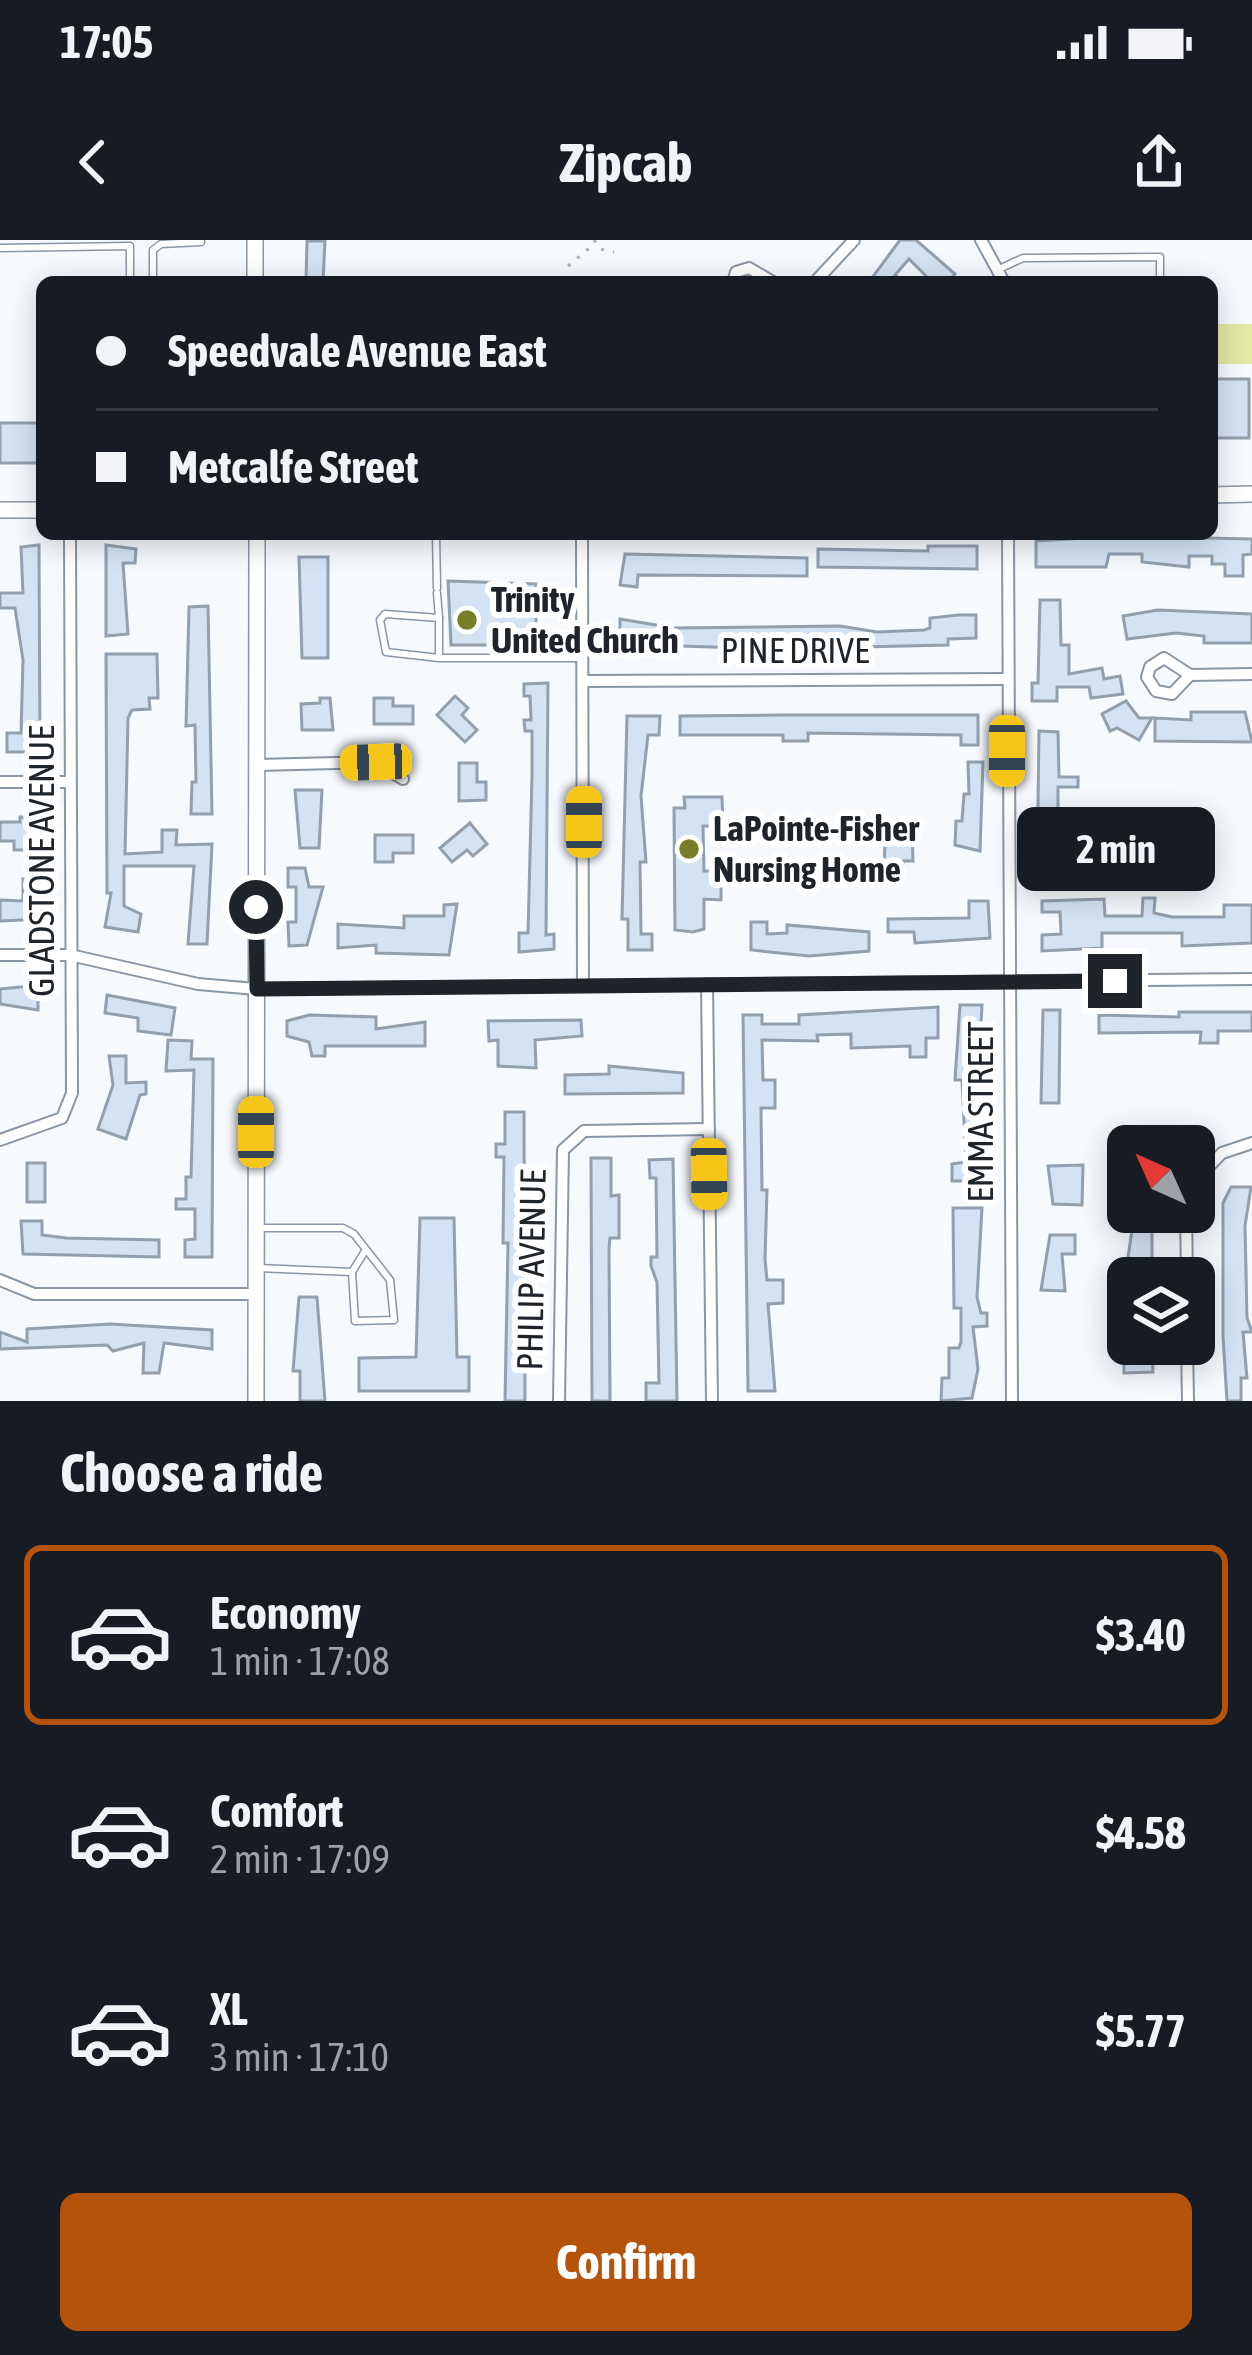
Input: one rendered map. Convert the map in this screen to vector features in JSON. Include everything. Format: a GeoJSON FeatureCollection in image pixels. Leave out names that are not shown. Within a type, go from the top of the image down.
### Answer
{"type":"FeatureCollection","features":[{"type":"Feature","properties":{"kind":"main road"},"geometry":{"type":"LineString","coordinates":[[255,240],[255,276]]}},
{"type":"Feature","properties":{"kind":"main road"},"geometry":{"type":"LineString","coordinates":[[1218,495],[1252,494]]}},
{"type":"Feature","properties":{"kind":"main road"},"geometry":{"type":"LineString","coordinates":[[0,510],[36,510]]}},
{"type":"Feature","properties":{"kind":"main road"},"geometry":{"type":"LineString","coordinates":[[256,1401],[257,540]]}},
{"type":"Feature","properties":{"kind":"street"},"geometry":{"type":"LineString","coordinates":[[821,276],[854,240]]}},
{"type":"Feature","properties":{"kind":"street"},"geometry":{"type":"LineString","coordinates":[[980,240],[1002,276]]}},
{"type":"Feature","properties":{"kind":"street"},"geometry":{"type":"LineString","coordinates":[[735,276],[749,268],[763,276]]}},
{"type":"Feature","properties":{"kind":"street","name":"GLADSTONE AVENUE"},"geometry":{"type":"LineString","coordinates":[[0,1140],[52,1124],[70,1103],[70,540]]}},
{"type":"Feature","properties":{"kind":"street"},"geometry":{"type":"LineString","coordinates":[[582,540],[583,984]]}},
{"type":"Feature","properties":{"kind":"street","name":"EMMA STREET"},"geometry":{"type":"LineString","coordinates":[[1009,540],[1012,1401]]}},
{"type":"Feature","properties":{"kind":"street"},"geometry":{"type":"LineString","coordinates":[[1190,675],[1252,674]]}},
{"type":"Feature","properties":{"kind":"street","name":"PINE DRIVE"},"geometry":{"type":"LineString","coordinates":[[584,681],[1006,679]]}},
{"type":"Feature","properties":{"kind":"street"},"geometry":{"type":"LineString","coordinates":[[256,765],[376,762],[404,778]]}},
{"type":"Feature","properties":{"kind":"street"},"geometry":{"type":"LineString","coordinates":[[0,782],[70,782]]}},
{"type":"Feature","properties":{"kind":"street"},"geometry":{"type":"LineString","coordinates":[[0,956],[70,955],[198,984],[257,989],[1252,980]]}},
{"type":"Feature","properties":{"kind":"street"},"geometry":{"type":"LineString","coordinates":[[706,984],[712,1401]]}},
{"type":"Feature","properties":{"kind":"street","name":"PHILIP AVENUE"},"geometry":{"type":"LineString","coordinates":[[559,1401],[563,1150],[584,1131],[709,1129]]}},
{"type":"Feature","properties":{"kind":"street"},"geometry":{"type":"LineString","coordinates":[[1215,1160],[1222,1153],[1252,1143]]}},
{"type":"Feature","properties":{"kind":"street"},"geometry":{"type":"LineString","coordinates":[[0,1280],[34,1294],[255,1294]]}},
{"type":"Feature","properties":{"kind":"street"},"geometry":{"type":"LineString","coordinates":[[1187,1365],[1188,1401]]}},
{"type":"Feature","properties":{"kind":"lane"},"geometry":{"type":"LineString","coordinates":[[153,276],[153,250],[161,244],[201,242]]}},
{"type":"Feature","properties":{"kind":"lane"},"geometry":{"type":"LineString","coordinates":[[0,248],[134,243],[131,276]]}},
{"type":"Feature","properties":{"kind":"lane"},"geometry":{"type":"LineString","coordinates":[[1002,276],[1023,258],[1160,257],[1160,276]]}},
{"type":"Feature","properties":{"kind":"lane"},"geometry":{"type":"LineString","coordinates":[[436,540],[439,658]]}},
{"type":"Feature","properties":{"kind":"lane"},"geometry":{"type":"LineString","coordinates":[[439,618],[385,614],[380,620],[386,652],[439,658],[584,658]]}},
{"type":"Feature","properties":{"kind":"lane"},"geometry":{"type":"LineString","coordinates":[[256,1228],[343,1228],[365,1251],[391,1280],[394,1321],[356,1321],[352,1272],[365,1251]]}},
{"type":"Feature","properties":{"kind":"lane"},"geometry":{"type":"LineString","coordinates":[[255,1268],[352,1272]]}},
{"type":"Feature","properties":{"kind":"path"},"geometry":{"type":"LineString","coordinates":[[568,266],[594,242],[614,252]]}},
{"type":"Feature","properties":{"kind":"green space"},"geometry":{"type":"Polygon","coordinates":[[[1218,324],[1252,324],[1252,364],[1218,364],[1218,324]]]}},
{"type":"Feature","properties":{"kind":"building"},"geometry":{"type":"Polygon","coordinates":[[[900,240],[916,240],[955,274],[926,276],[909,259],[896,276],[873,276],[900,240]]]}},
{"type":"Feature","properties":{"kind":"building"},"geometry":{"type":"Polygon","coordinates":[[[307,241],[325,241],[323,276],[306,276],[307,241]]]}},
{"type":"Feature","properties":{"kind":"building"},"geometry":{"type":"Polygon","coordinates":[[[1218,379],[1249,379],[1249,438],[1218,438],[1218,379]]]}},
{"type":"Feature","properties":{"kind":"building"},"geometry":{"type":"Polygon","coordinates":[[[0,423],[36,423],[36,463],[0,463],[0,423]]]}},
{"type":"Feature","properties":{"kind":"building"},"geometry":{"type":"Polygon","coordinates":[[[1252,539],[1252,554],[1243,555],[1243,576],[1225,576],[1225,564],[1212,564],[1212,556],[1189,556],[1189,567],[1142,562],[1142,554],[1109,554],[1106,567],[1036,567],[1036,541],[1252,539]]]}},
{"type":"Feature","properties":{"kind":"building"},"geometry":{"type":"Polygon","coordinates":[[[39,545],[40,752],[7,752],[7,733],[21,733],[23,660],[15,608],[0,608],[0,593],[23,593],[21,547],[39,545]]]}},
{"type":"Feature","properties":{"kind":"building"},"geometry":{"type":"Polygon","coordinates":[[[106,545],[136,549],[135,563],[123,563],[128,634],[106,636],[106,545]]]}},
{"type":"Feature","properties":{"kind":"building"},"geometry":{"type":"Polygon","coordinates":[[[928,546],[977,546],[977,569],[818,567],[818,549],[928,551],[928,546]]]}},
{"type":"Feature","properties":{"kind":"building"},"geometry":{"type":"Polygon","coordinates":[[[625,554],[807,558],[807,576],[638,575],[637,587],[620,585],[625,554]]]}},
{"type":"Feature","properties":{"kind":"building"},"geometry":{"type":"Polygon","coordinates":[[[299,557],[328,557],[328,658],[302,658],[299,557]]]}},
{"type":"Feature","properties":{"kind":"building","name":"Trinity United Church"},"geometry":{"type":"Polygon","coordinates":[[[448,581],[536,584],[536,636],[490,637],[490,645],[451,645],[448,581]]]}},
{"type":"Feature","properties":{"kind":"building"},"geometry":{"type":"Polygon","coordinates":[[[1040,600],[1060,600],[1061,645],[1069,645],[1069,674],[1102,668],[1104,679],[1120,676],[1123,694],[1091,698],[1089,687],[1057,687],[1057,701],[1032,701],[1032,683],[1038,683],[1040,600]]]}},
{"type":"Feature","properties":{"kind":"building"},"geometry":{"type":"Polygon","coordinates":[[[208,606],[212,814],[191,814],[192,782],[196,782],[195,725],[186,726],[189,607],[208,606]]]}},
{"type":"Feature","properties":{"kind":"building"},"geometry":{"type":"Polygon","coordinates":[[[1158,610],[1252,614],[1252,643],[1204,643],[1204,636],[1176,633],[1127,639],[1123,616],[1158,610]]]}},
{"type":"Feature","properties":{"kind":"building"},"geometry":{"type":"Polygon","coordinates":[[[976,615],[976,638],[948,639],[948,645],[771,649],[620,644],[620,619],[674,628],[840,626],[877,632],[924,630],[930,628],[930,618],[976,615]]]}},
{"type":"Feature","properties":{"kind":"building"},"geometry":{"type":"Polygon","coordinates":[[[106,654],[157,654],[158,698],[149,698],[150,709],[132,710],[128,718],[125,854],[162,852],[162,830],[177,830],[176,845],[212,844],[207,944],[188,944],[194,866],[124,866],[124,906],[141,914],[138,932],[105,927],[111,893],[107,893],[106,654]]]}},
{"type":"Feature","properties":{"kind":"building"},"geometry":{"type":"Polygon","coordinates":[[[548,683],[546,935],[554,934],[554,949],[519,952],[519,933],[528,933],[532,776],[532,731],[525,731],[524,720],[531,720],[530,696],[524,696],[524,684],[548,683]]]}},
{"type":"Feature","properties":{"kind":"building"},"geometry":{"type":"Polygon","coordinates":[[[455,696],[468,708],[462,715],[477,730],[465,742],[437,715],[455,696]]]}},
{"type":"Feature","properties":{"kind":"building"},"geometry":{"type":"Polygon","coordinates":[[[320,698],[330,698],[333,730],[302,730],[301,704],[320,703],[320,698]]]}},
{"type":"Feature","properties":{"kind":"building"},"geometry":{"type":"Polygon","coordinates":[[[374,698],[393,698],[393,706],[413,706],[413,724],[374,724],[374,698]]]}},
{"type":"Feature","properties":{"kind":"building"},"geometry":{"type":"Polygon","coordinates":[[[1126,701],[1139,718],[1152,718],[1139,740],[1117,728],[1110,731],[1102,714],[1126,701]]]}},
{"type":"Feature","properties":{"kind":"building"},"geometry":{"type":"Polygon","coordinates":[[[1191,712],[1245,712],[1252,742],[1155,741],[1155,718],[1191,720],[1191,712]]]}},
{"type":"Feature","properties":{"kind":"building"},"geometry":{"type":"Polygon","coordinates":[[[978,715],[978,745],[961,745],[961,735],[808,733],[808,741],[783,741],[783,735],[680,735],[680,716],[978,715]]]}},
{"type":"Feature","properties":{"kind":"building"},"geometry":{"type":"Polygon","coordinates":[[[627,716],[660,716],[659,735],[648,735],[641,796],[646,862],[640,862],[641,934],[652,934],[652,950],[628,950],[628,919],[622,919],[627,716]]]}},
{"type":"Feature","properties":{"kind":"building"},"geometry":{"type":"Polygon","coordinates":[[[1039,731],[1058,732],[1059,777],[1078,777],[1078,787],[1058,787],[1058,809],[1083,809],[1084,837],[1103,836],[1103,847],[1057,850],[1057,870],[1089,869],[1089,880],[1059,880],[1059,888],[1042,886],[1042,877],[1037,877],[1039,731]]]}},
{"type":"Feature","properties":{"kind":"building"},"geometry":{"type":"Polygon","coordinates":[[[968,762],[983,762],[980,851],[955,845],[956,821],[962,821],[964,794],[969,794],[968,762]]]}},
{"type":"Feature","properties":{"kind":"building"},"geometry":{"type":"Polygon","coordinates":[[[459,763],[477,763],[477,782],[486,782],[486,800],[459,801],[459,763]]]}},
{"type":"Feature","properties":{"kind":"building"},"geometry":{"type":"Polygon","coordinates":[[[295,790],[322,790],[319,848],[300,848],[295,790]]]}},
{"type":"Feature","properties":{"kind":"building","name":"LaPointe-Fisher Nursing Home"},"geometry":{"type":"Polygon","coordinates":[[[684,797],[722,797],[723,826],[703,826],[704,871],[721,871],[721,900],[704,899],[704,929],[693,932],[675,930],[674,808],[685,808],[684,797]]]}},
{"type":"Feature","properties":{"kind":"building"},"geometry":{"type":"Polygon","coordinates":[[[20,817],[37,817],[37,850],[14,850],[14,841],[0,841],[0,822],[20,822],[20,817]]]}},
{"type":"Feature","properties":{"kind":"building"},"geometry":{"type":"Polygon","coordinates":[[[470,823],[487,844],[473,856],[467,850],[452,862],[440,848],[470,823]]]}},
{"type":"Feature","properties":{"kind":"building"},"geometry":{"type":"Polygon","coordinates":[[[898,829],[912,829],[913,861],[903,861],[903,873],[884,872],[885,839],[898,839],[898,829]]]}},
{"type":"Feature","properties":{"kind":"building"},"geometry":{"type":"Polygon","coordinates":[[[375,835],[413,835],[413,853],[393,853],[393,862],[375,862],[375,835]]]}},
{"type":"Feature","properties":{"kind":"building"},"geometry":{"type":"Polygon","coordinates":[[[288,868],[305,868],[309,887],[323,887],[307,945],[289,946],[288,922],[296,922],[296,887],[288,887],[288,868]]]}},
{"type":"Feature","properties":{"kind":"building"},"geometry":{"type":"Polygon","coordinates":[[[23,879],[38,879],[44,919],[0,921],[0,900],[23,901],[23,879]]]}},
{"type":"Feature","properties":{"kind":"building"},"geometry":{"type":"Polygon","coordinates":[[[1143,898],[1155,898],[1154,913],[1172,917],[1224,917],[1224,905],[1252,905],[1252,943],[1182,946],[1182,933],[1102,933],[1102,948],[1042,951],[1042,935],[1061,934],[1060,912],[1042,912],[1042,901],[1104,899],[1105,916],[1142,916],[1143,898]]]}},
{"type":"Feature","properties":{"kind":"building"},"geometry":{"type":"Polygon","coordinates":[[[969,901],[988,901],[990,938],[915,943],[914,932],[888,932],[888,919],[969,918],[969,901]]]}},
{"type":"Feature","properties":{"kind":"building"},"geometry":{"type":"Polygon","coordinates":[[[457,904],[449,955],[376,953],[376,945],[338,948],[338,924],[404,928],[404,916],[444,916],[444,905],[457,904]]]}},
{"type":"Feature","properties":{"kind":"building"},"geometry":{"type":"Polygon","coordinates":[[[751,922],[767,922],[767,934],[787,933],[787,925],[869,932],[869,951],[809,956],[751,950],[751,922]]]}},
{"type":"Feature","properties":{"kind":"building"},"geometry":{"type":"Polygon","coordinates":[[[38,987],[38,1010],[0,1004],[0,989],[38,987]]]}},
{"type":"Feature","properties":{"kind":"building"},"geometry":{"type":"Polygon","coordinates":[[[107,995],[175,1008],[171,1035],[138,1031],[138,1018],[105,1013],[107,995]]]}},
{"type":"Feature","properties":{"kind":"building"},"geometry":{"type":"Polygon","coordinates":[[[960,1005],[982,1005],[977,1103],[984,1103],[988,1181],[952,1181],[952,1164],[966,1162],[962,1080],[955,1080],[960,1005]]]}},
{"type":"Feature","properties":{"kind":"building"},"geometry":{"type":"Polygon","coordinates":[[[938,1007],[938,1038],[926,1038],[926,1057],[910,1057],[910,1046],[851,1048],[851,1034],[817,1035],[818,1041],[762,1040],[763,1080],[775,1080],[775,1108],[761,1108],[762,1190],[767,1190],[765,1259],[767,1280],[783,1280],[783,1303],[768,1304],[775,1391],[748,1391],[743,1015],[762,1015],[762,1024],[799,1024],[799,1015],[938,1007]]]}},
{"type":"Feature","properties":{"kind":"building"},"geometry":{"type":"Polygon","coordinates":[[[1043,1010],[1060,1010],[1059,1103],[1041,1103],[1043,1010]]]}},
{"type":"Feature","properties":{"kind":"building"},"geometry":{"type":"Polygon","coordinates":[[[1179,1012],[1252,1012],[1252,1031],[1218,1031],[1218,1043],[1200,1043],[1201,1032],[1099,1033],[1099,1015],[1179,1017],[1179,1012]]]}},
{"type":"Feature","properties":{"kind":"building"},"geometry":{"type":"Polygon","coordinates":[[[309,1015],[376,1017],[376,1029],[425,1022],[425,1046],[325,1046],[325,1056],[312,1056],[309,1042],[287,1036],[287,1021],[309,1015]]]}},
{"type":"Feature","properties":{"kind":"building"},"geometry":{"type":"Polygon","coordinates":[[[581,1020],[582,1036],[535,1040],[536,1068],[498,1066],[498,1040],[489,1041],[488,1021],[581,1020]]]}},
{"type":"Feature","properties":{"kind":"building"},"geometry":{"type":"Polygon","coordinates":[[[168,1040],[192,1041],[191,1059],[213,1059],[212,1257],[185,1257],[185,1240],[195,1239],[195,1209],[176,1209],[176,1199],[186,1199],[186,1177],[191,1177],[194,1070],[166,1071],[168,1040]]]}},
{"type":"Feature","properties":{"kind":"building"},"geometry":{"type":"Polygon","coordinates":[[[109,1056],[126,1056],[126,1083],[146,1082],[146,1094],[140,1095],[126,1139],[98,1129],[113,1085],[109,1056]]]}},
{"type":"Feature","properties":{"kind":"building"},"geometry":{"type":"Polygon","coordinates":[[[609,1066],[683,1073],[683,1093],[565,1094],[565,1075],[609,1074],[609,1066]]]}},
{"type":"Feature","properties":{"kind":"building"},"geometry":{"type":"Polygon","coordinates":[[[505,1112],[524,1112],[525,1401],[505,1401],[508,1243],[503,1243],[504,1157],[496,1157],[496,1144],[505,1144],[505,1112]]]}},
{"type":"Feature","properties":{"kind":"building"},"geometry":{"type":"Polygon","coordinates":[[[591,1158],[611,1158],[611,1196],[619,1195],[619,1238],[610,1238],[609,1248],[610,1401],[592,1401],[591,1158]]]}},
{"type":"Feature","properties":{"kind":"building"},"geometry":{"type":"Polygon","coordinates":[[[673,1159],[677,1401],[646,1401],[646,1383],[659,1383],[657,1282],[651,1266],[651,1257],[657,1257],[656,1178],[650,1178],[649,1160],[673,1159]]]}},
{"type":"Feature","properties":{"kind":"building"},"geometry":{"type":"Polygon","coordinates":[[[27,1163],[45,1163],[45,1202],[27,1202],[27,1163]]]}},
{"type":"Feature","properties":{"kind":"building"},"geometry":{"type":"Polygon","coordinates":[[[1083,1165],[1082,1205],[1053,1204],[1048,1166],[1083,1165]]]}},
{"type":"Feature","properties":{"kind":"building"},"geometry":{"type":"Polygon","coordinates":[[[1231,1187],[1251,1187],[1245,1226],[1247,1318],[1252,1332],[1243,1332],[1247,1378],[1241,1378],[1241,1401],[1227,1401],[1223,1336],[1223,1203],[1231,1187]]]}},
{"type":"Feature","properties":{"kind":"building"},"geometry":{"type":"Polygon","coordinates":[[[953,1208],[982,1208],[977,1297],[981,1313],[987,1313],[987,1326],[973,1327],[978,1369],[972,1398],[941,1401],[942,1378],[949,1378],[949,1348],[959,1348],[961,1342],[961,1308],[954,1308],[953,1208]]]}},
{"type":"Feature","properties":{"kind":"building"},"geometry":{"type":"Polygon","coordinates":[[[420,1218],[454,1218],[457,1357],[469,1357],[469,1391],[359,1391],[359,1358],[416,1357],[420,1218]]]}},
{"type":"Feature","properties":{"kind":"building"},"geometry":{"type":"Polygon","coordinates":[[[21,1221],[42,1221],[42,1235],[159,1240],[159,1257],[23,1254],[21,1221]]]}},
{"type":"Feature","properties":{"kind":"building"},"geometry":{"type":"Polygon","coordinates":[[[1132,1233],[1152,1233],[1152,1257],[1128,1257],[1132,1233]]]}},
{"type":"Feature","properties":{"kind":"building"},"geometry":{"type":"Polygon","coordinates":[[[1050,1235],[1075,1235],[1075,1254],[1062,1254],[1065,1291],[1041,1290],[1050,1235]]]}},
{"type":"Feature","properties":{"kind":"building"},"geometry":{"type":"Polygon","coordinates":[[[299,1297],[317,1297],[325,1401],[300,1401],[300,1371],[293,1371],[299,1297]]]}},
{"type":"Feature","properties":{"kind":"building"},"geometry":{"type":"Polygon","coordinates":[[[110,1324],[212,1330],[212,1349],[164,1343],[159,1373],[143,1373],[144,1343],[113,1351],[107,1345],[0,1349],[0,1332],[27,1342],[27,1329],[110,1324]]]}},
{"type":"Feature","properties":{"kind":"building"},"geometry":{"type":"Polygon","coordinates":[[[1124,1365],[1153,1365],[1153,1372],[1124,1373],[1124,1365]]]}},
{"type":"Feature","properties":{"kind":"place","name":"Trinity United Church"},"geometry":{"type":"Point","coordinates":[467,620]}},
{"type":"Feature","properties":{"kind":"place","name":"LaPointe-Fisher Nursing Home"},"geometry":{"type":"Point","coordinates":[689,849]}},
{"type":"Feature","properties":{"kind":"route"},"geometry":{"type":"LineString","coordinates":[[256,907],[257,989],[1115,981]]}}]}
